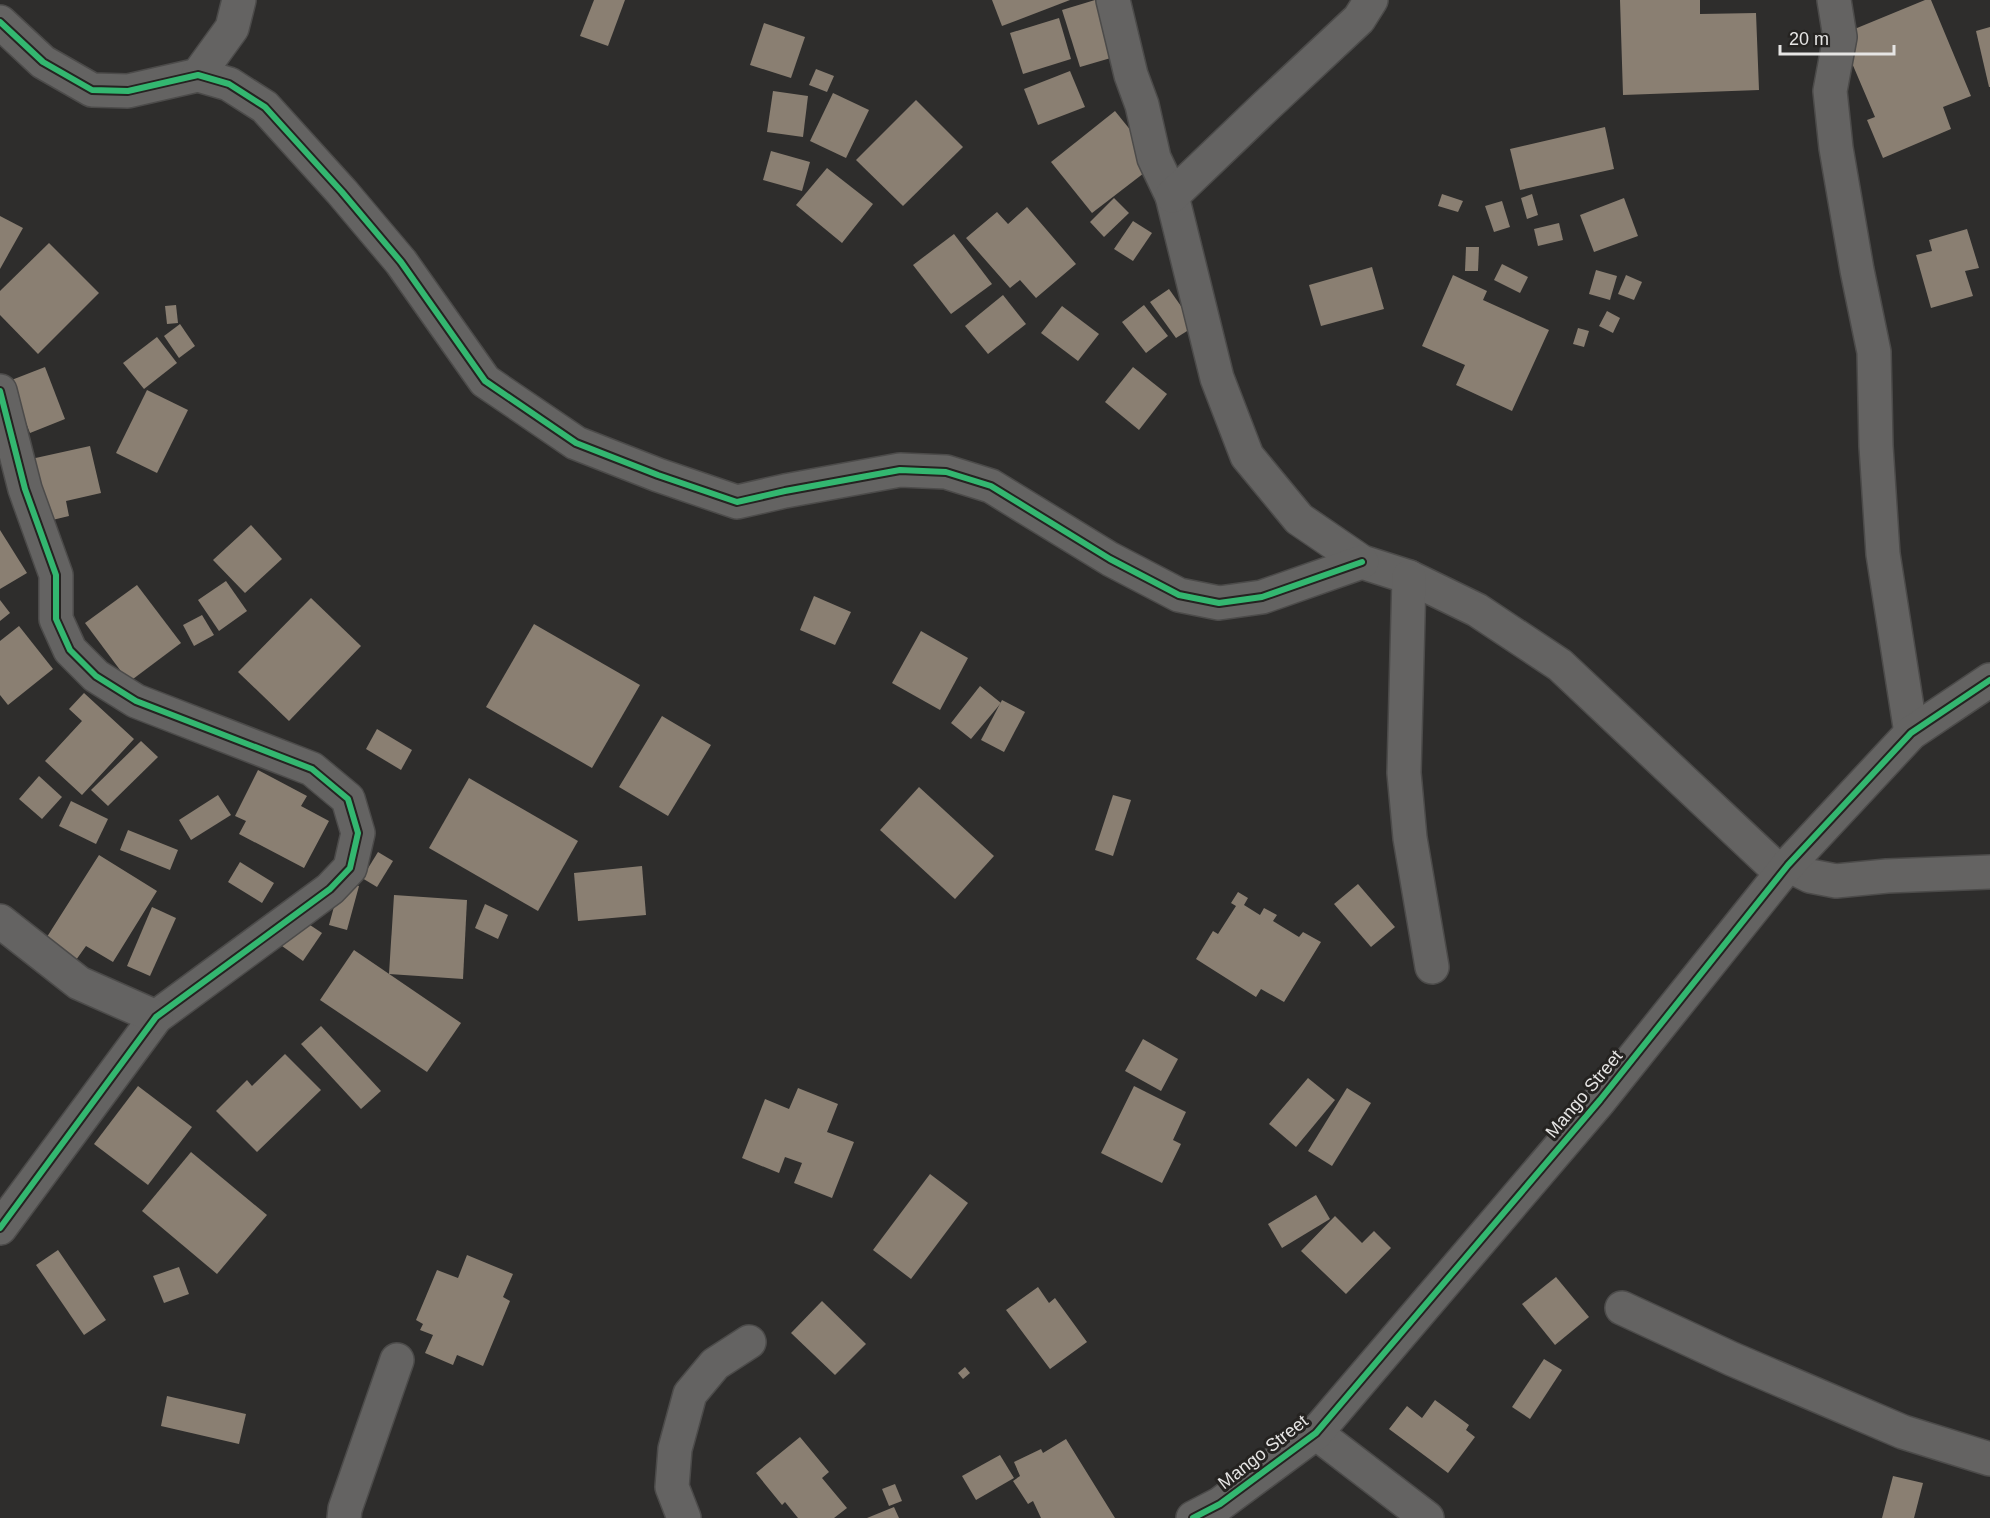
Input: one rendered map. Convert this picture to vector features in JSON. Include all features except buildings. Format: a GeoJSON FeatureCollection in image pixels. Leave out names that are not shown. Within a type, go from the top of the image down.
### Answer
{"type":"FeatureCollection","features":[{"type":"Feature","properties":{"kind":"street"},"geometry":{"type":"LineString","coordinates":[[198,75],[232,28],[239,0]]}},
{"type":"Feature","properties":{"kind":"street"},"geometry":{"type":"LineString","coordinates":[[1113,0],[1154,158],[1172,196],[1217,378],[1247,456],[1299,519],[1362,562],[1409,577],[1478,610],[1560,665],[1784,869],[1836,881],[1887,876],[1990,872]]}},
{"type":"Feature","properties":{"kind":"street"},"geometry":{"type":"LineString","coordinates":[[1172,196],[1359,19],[1371,0]]}},
{"type":"Feature","properties":{"kind":"street"},"geometry":{"type":"LineString","coordinates":[[1834,0],[1840,37],[1830,91],[1836,148],[1874,352],[1876,446],[1883,554],[1911,733]]}},
{"type":"Feature","properties":{"kind":"street"},"geometry":{"type":"LineString","coordinates":[[0,22],[43,62],[92,90],[128,91],[198,75],[230,84],[265,107],[342,192],[401,262],[485,381],[576,443],[658,475],[737,502],[900,470],[946,472],[991,486],[1110,559],[1179,595],[1219,603],[1262,597],[1362,562]]}},
{"type":"Feature","properties":{"kind":"street"},"geometry":{"type":"LineString","coordinates":[[0,391],[25,489],[56,575],[56,619],[70,650],[96,676],[136,701],[312,769],[348,799],[358,833],[350,868],[330,890],[156,1017],[0,1228]]}},
{"type":"Feature","properties":{"kind":"street"},"geometry":{"type":"LineString","coordinates":[[1409,577],[1404,774],[1410,838],[1432,967]]}},
{"type":"Feature","properties":{"kind":"street","name":"Mango Street"},"geometry":{"type":"LineString","coordinates":[[1193,1518],[1220,1504],[1316,1433],[1600,1100],[1784,869],[1911,733],[1990,680]]}},
{"type":"Feature","properties":{"kind":"street"},"geometry":{"type":"LineString","coordinates":[[0,921],[79,983],[156,1017]]}},
{"type":"Feature","properties":{"kind":"street"},"geometry":{"type":"LineString","coordinates":[[1622,1308],[1732,1359],[1903,1432],[1990,1459]]}},
{"type":"Feature","properties":{"kind":"street"},"geometry":{"type":"LineString","coordinates":[[684,1518],[672,1487],[675,1449],[690,1394],[715,1364],[749,1342]]}},
{"type":"Feature","properties":{"kind":"street"},"geometry":{"type":"LineString","coordinates":[[344,1518],[345,1509],[397,1360]]}},
{"type":"Feature","properties":{"kind":"street"},"geometry":{"type":"LineString","coordinates":[[1316,1433],[1427,1518]]}},
{"type":"Feature","properties":{"kind":"cycle path"},"geometry":{"type":"LineString","coordinates":[[0,22],[43,62],[92,90],[128,91],[198,75],[229,84],[265,107],[342,192],[401,262],[485,381],[576,443],[658,475],[737,502],[900,470],[946,472],[991,486],[1110,559],[1179,595],[1219,603],[1262,597],[1362,562]]}},
{"type":"Feature","properties":{"kind":"cycle path"},"geometry":{"type":"LineString","coordinates":[[0,391],[25,489],[56,575],[56,619],[70,650],[96,676],[136,701],[312,769],[348,799],[358,833],[350,868],[330,889],[156,1017],[0,1228]]}},
{"type":"Feature","properties":{"kind":"cycle path"},"geometry":{"type":"LineString","coordinates":[[1193,1518],[1220,1504],[1316,1433],[1600,1100],[1788,865],[1911,733],[1990,680]]}}]}
